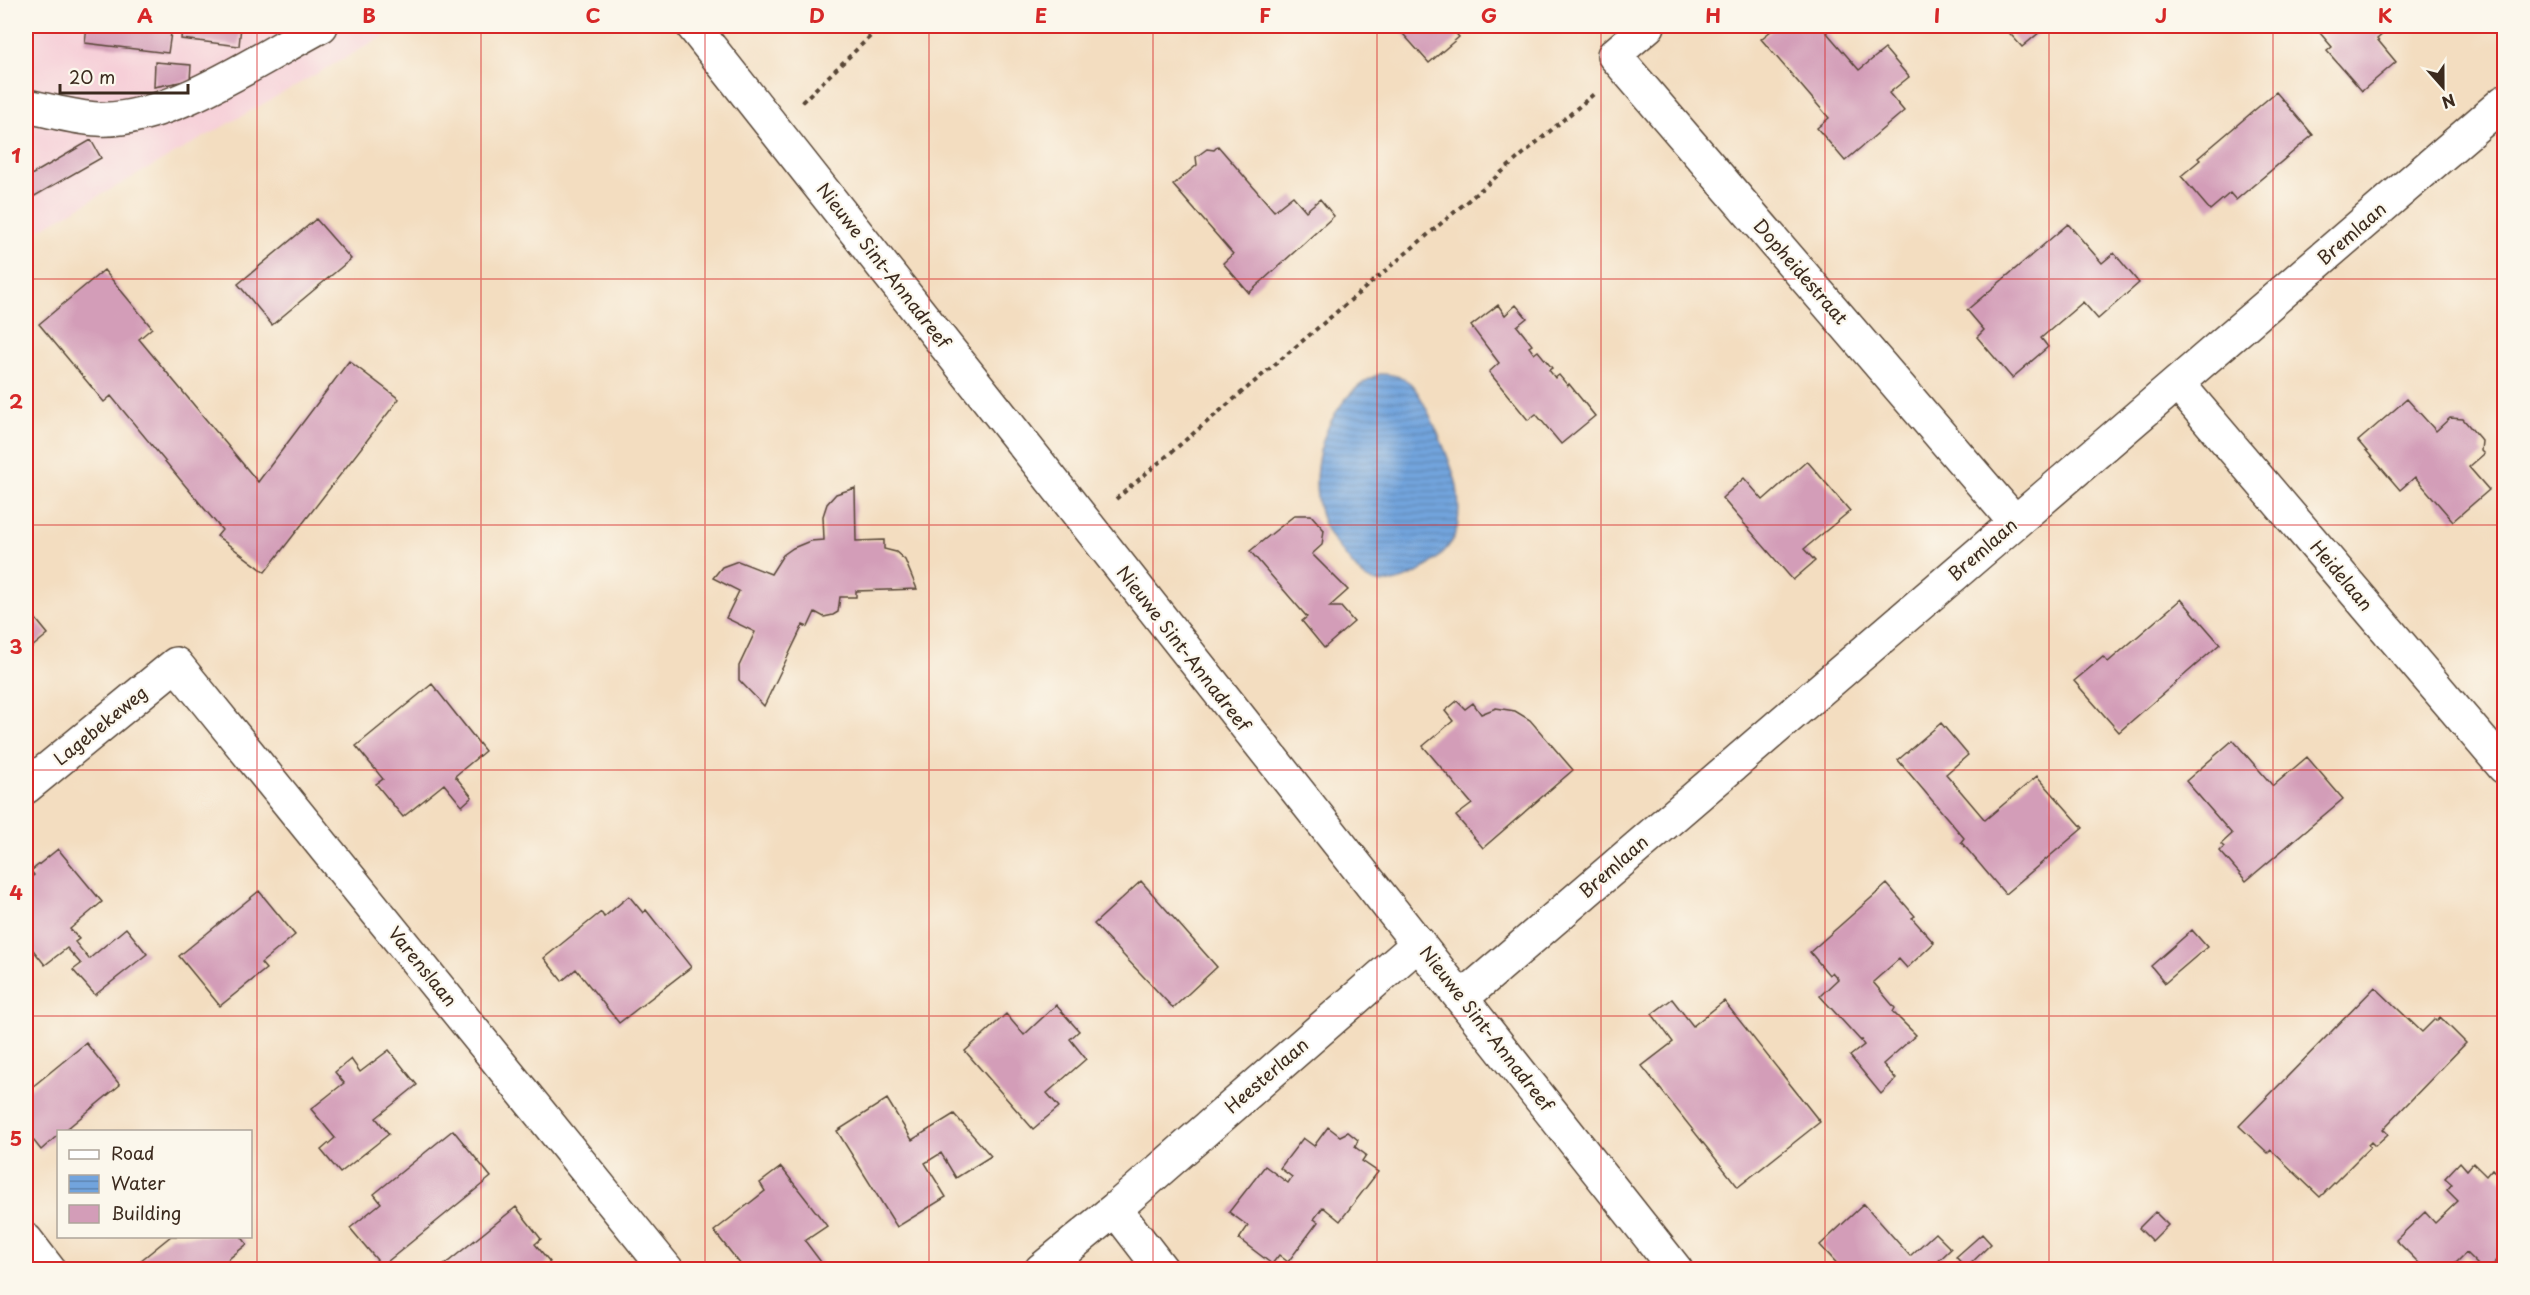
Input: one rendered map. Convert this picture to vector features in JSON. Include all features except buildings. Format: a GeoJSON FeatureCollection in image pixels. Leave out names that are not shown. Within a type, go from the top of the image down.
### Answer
{"type":"FeatureCollection","features":[{"type":"Feature","properties":{"kind":"street"},"geometry":{"type":"LineString","coordinates":[[26,106],[98,119],[139,116],[179,103],[321,26]]}},
{"type":"Feature","properties":{"kind":"street","name":"Nieuwe Sint-Annadreef"},"geometry":{"type":"LineString","coordinates":[[693,26],[1085,525],[1677,1269]]}},
{"type":"Feature","properties":{"kind":"street"},"geometry":{"type":"LineString","coordinates":[[1625,67],[1614,55],[1648,26]]}},
{"type":"Feature","properties":{"kind":"street","name":"Dopheidestraat"},"geometry":{"type":"LineString","coordinates":[[1625,67],[2015,522]]}},
{"type":"Feature","properties":{"kind":"street","name":"Bremlaan"},"geometry":{"type":"LineString","coordinates":[[1462,998],[2505,102]]}},
{"type":"Feature","properties":{"kind":"street","name":"Heidelaan"},"geometry":{"type":"LineString","coordinates":[[2178,384],[2505,767]]}},
{"type":"Feature","properties":{"kind":"street","name":"Lagebekeweg"},"geometry":{"type":"LineString","coordinates":[[26,787],[176,664]]}},
{"type":"Feature","properties":{"kind":"street","name":"Varenslaan"},"geometry":{"type":"LineString","coordinates":[[176,664],[667,1269]]}},
{"type":"Feature","properties":{"kind":"street","name":"Heesterlaan"},"geometry":{"type":"LineString","coordinates":[[1041,1269],[1114,1209],[1419,943]]}},
{"type":"Feature","properties":{"kind":"street"},"geometry":{"type":"LineString","coordinates":[[1114,1209],[1162,1269]]}},
{"type":"Feature","properties":{"kind":"street"},"geometry":{"type":"LineString","coordinates":[[26,1240],[50,1269]]}},
{"type":"Feature","properties":{"kind":"path"},"geometry":{"type":"LineString","coordinates":[[775,128],[881,26]]}},
{"type":"Feature","properties":{"kind":"path"},"geometry":{"type":"LineString","coordinates":[[1085,525],[1625,67]]}},
{"type":"Feature","properties":{"kind":"shaded area"},"geometry":{"type":"Polygon","coordinates":[[[26,26],[402,26],[26,237],[26,26]]]}},
{"type":"Feature","properties":{"kind":"water"},"geometry":{"type":"Polygon","coordinates":[[[1380,374],[1392,375],[1410,383],[1423,402],[1450,463],[1459,503],[1456,532],[1442,554],[1417,573],[1389,582],[1376,582],[1364,577],[1337,545],[1324,525],[1318,501],[1316,476],[1320,450],[1329,426],[1342,404],[1359,386],[1380,374]]]}}]}
